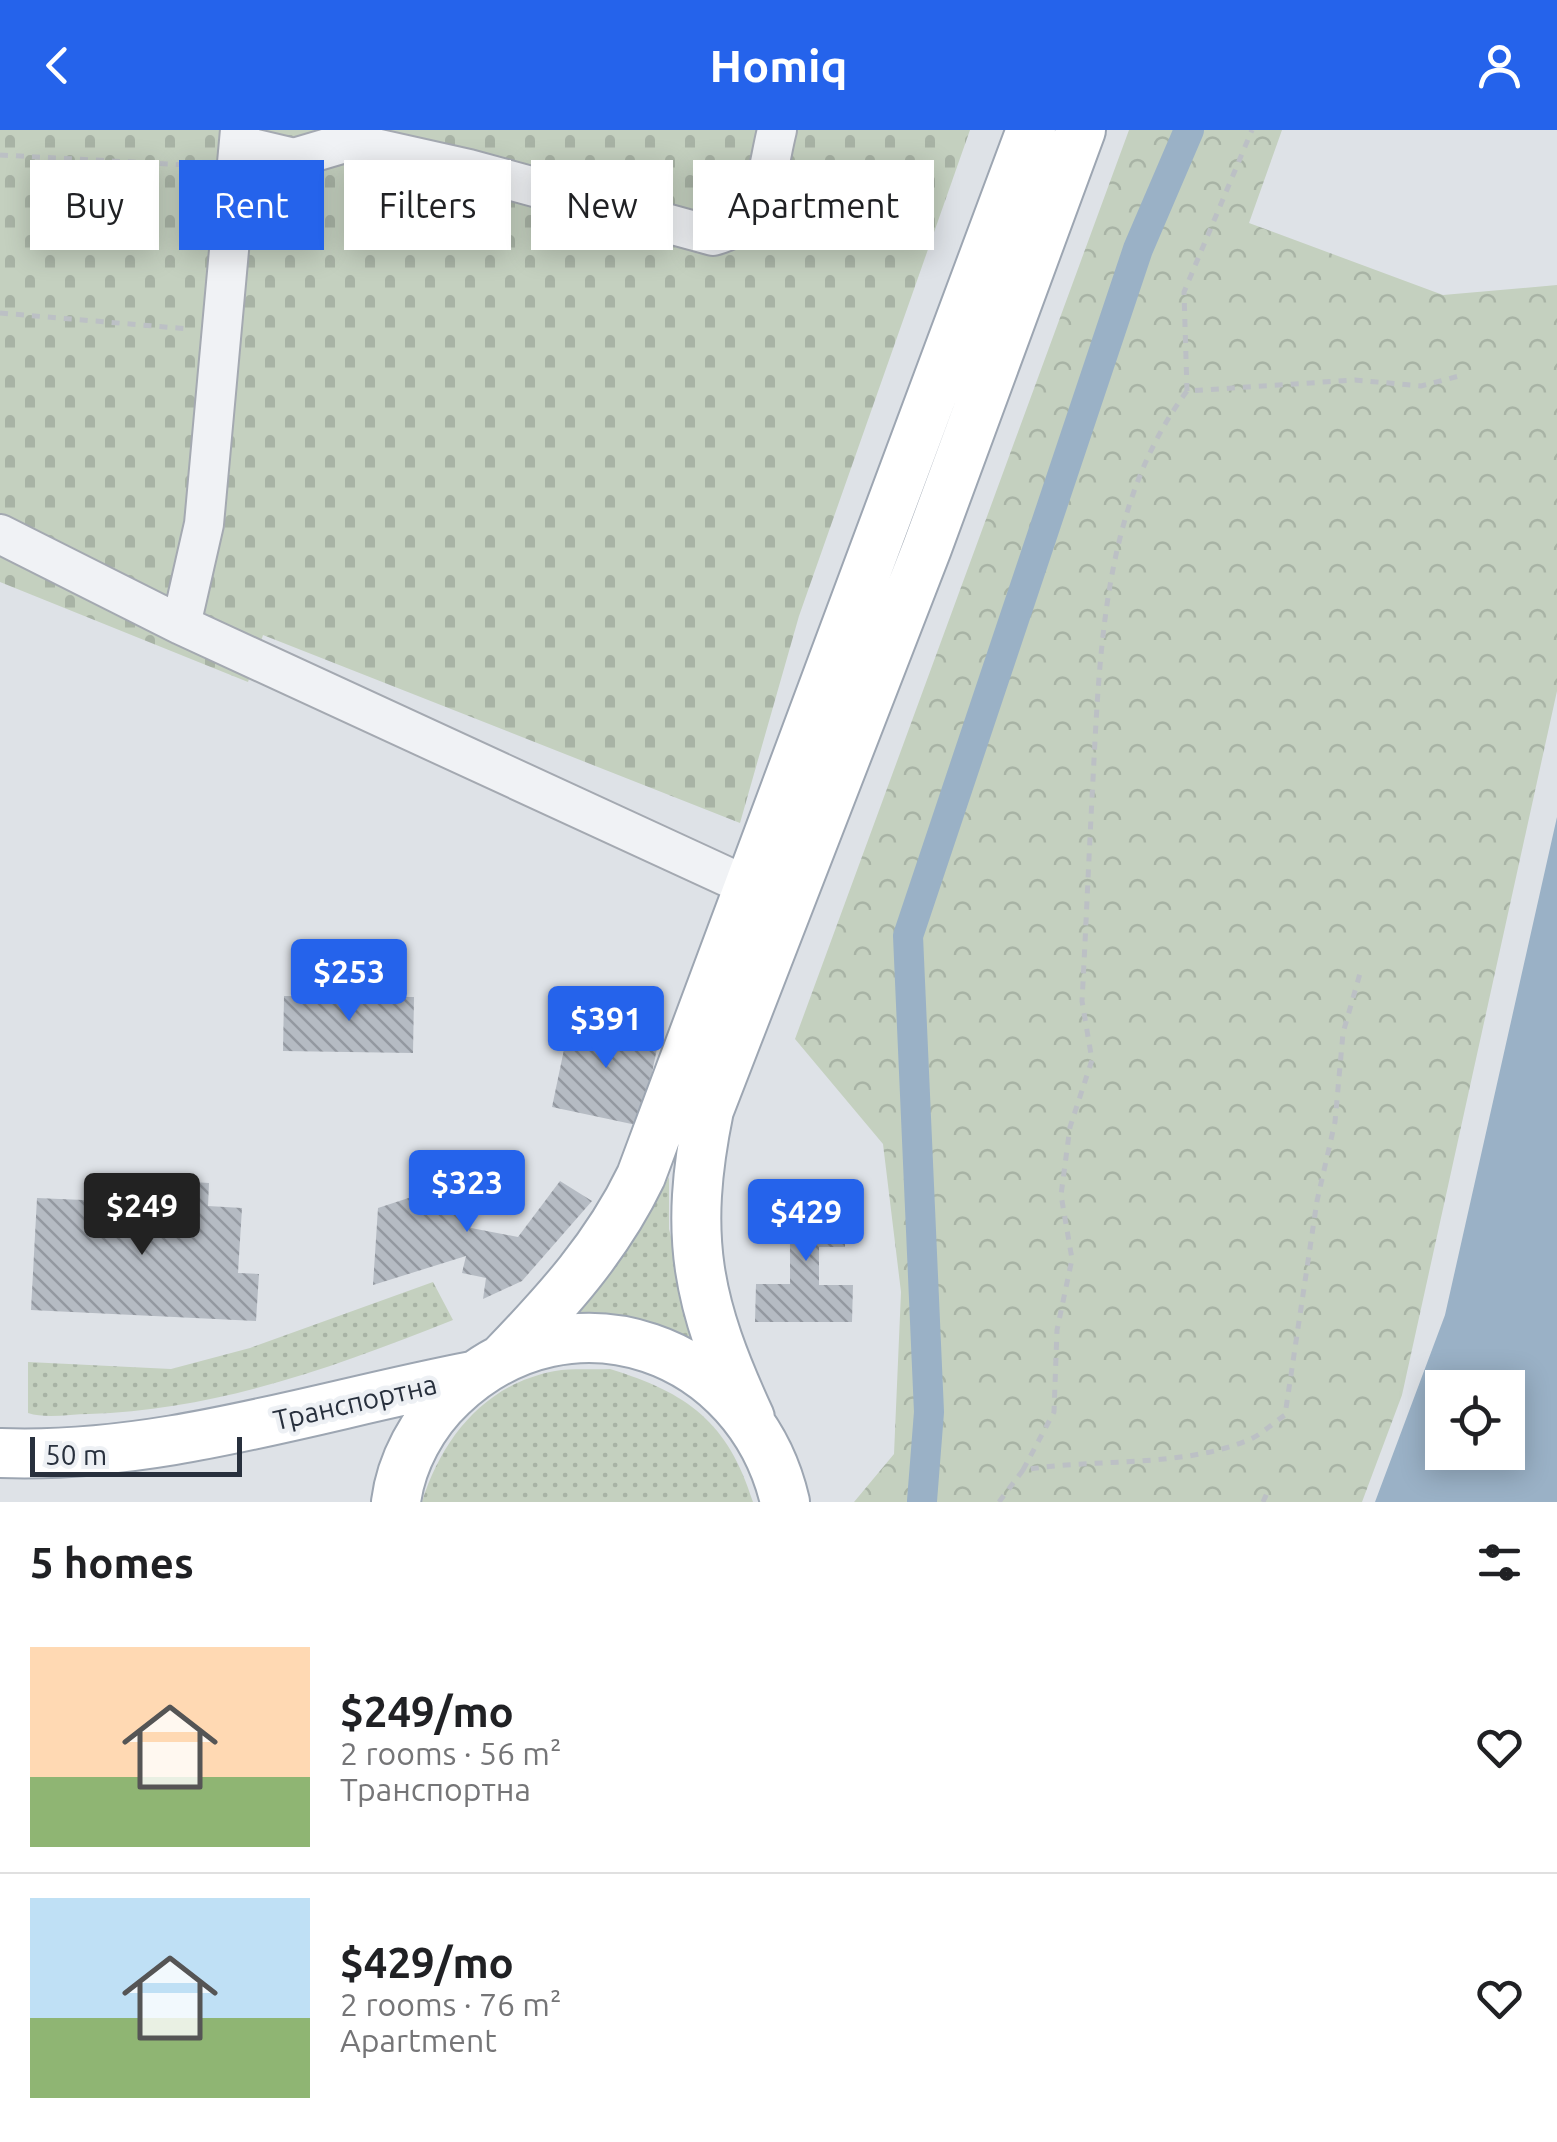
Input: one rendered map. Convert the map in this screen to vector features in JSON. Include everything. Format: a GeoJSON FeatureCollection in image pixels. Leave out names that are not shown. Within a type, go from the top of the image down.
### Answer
{"type":"FeatureCollection","features":[{"type":"Feature","properties":{"kind":"main road"},"geometry":{"type":"LineString","coordinates":[[396,1502],[413,1446],[438,1408],[563,1296],[623,1213],[902,480],[1030,130]]}},
{"type":"Feature","properties":{"kind":"main road"},"geometry":{"type":"LineString","coordinates":[[785,1502],[778,1472],[716,1343],[702,1291],[698,1189],[710,1110],[927,548],[1080,130]]}},
{"type":"Feature","properties":{"kind":"main road","name":"Транспортна"},"geometry":{"type":"LineString","coordinates":[[0,1453],[174,1440],[488,1367],[555,1340],[610,1338],[664,1352],[712,1379],[750,1418]]}},
{"type":"Feature","properties":{"kind":"lane"},"geometry":{"type":"LineString","coordinates":[[181,625],[204,524],[239,148],[294,158],[348,142],[469,169],[713,236],[733,230],[759,206],[777,130]]}},
{"type":"Feature","properties":{"kind":"lane"},"geometry":{"type":"LineString","coordinates":[[0,534],[181,625],[788,905]]}},
{"type":"Feature","properties":{"kind":"path"},"geometry":{"type":"LineString","coordinates":[[999,1502],[1023,1470],[1054,1412],[1057,1330],[1072,1259],[1060,1195],[1070,1127],[1092,1060],[1082,1001],[1101,622],[1124,524],[1165,421],[1187,391],[1184,292],[1252,130]]}},
{"type":"Feature","properties":{"kind":"path"},"geometry":{"type":"LineString","coordinates":[[0,155],[239,148]]}},
{"type":"Feature","properties":{"kind":"path"},"geometry":{"type":"LineString","coordinates":[[0,314],[222,332]]}},
{"type":"Feature","properties":{"kind":"path"},"geometry":{"type":"LineString","coordinates":[[1187,391],[1355,380],[1421,386],[1459,376]]}},
{"type":"Feature","properties":{"kind":"path"},"geometry":{"type":"LineString","coordinates":[[1023,1470],[1068,1462],[1151,1461],[1247,1441],[1285,1415],[1317,1200],[1335,1122],[1343,1032],[1361,970]]}},
{"type":"Feature","properties":{"kind":"path"},"geometry":{"type":"LineString","coordinates":[[1263,1502],[1267,1493]]}},
{"type":"Feature","properties":{"kind":"green space"},"geometry":{"type":"Polygon","coordinates":[[[0,130],[970,130],[934,232],[934,160],[693,160],[693,250],[928,250],[799,616],[740,823],[263,635],[248,682],[0,582],[0,130]]]}},
{"type":"Feature","properties":{"kind":"green space"},"geometry":{"type":"Polygon","coordinates":[[[1129,130],[1282,130],[1249,223],[1443,295],[1557,285],[1557,691],[1402,1395],[1362,1502],[854,1502],[894,1454],[901,1292],[883,1144],[795,1039],[1129,130]]]}},
{"type":"Feature","properties":{"kind":"green space"},"geometry":{"type":"Polygon","coordinates":[[[669,1177],[669,1229],[703,1360],[567,1330],[628,1248],[669,1177]]]}},
{"type":"Feature","properties":{"kind":"green space"},"geometry":{"type":"Polygon","coordinates":[[[433,1282],[453,1320],[320,1369],[229,1395],[137,1411],[58,1416],[28,1413],[28,1362],[171,1369],[250,1348],[433,1282]]]}},
{"type":"Feature","properties":{"kind":"green space"},"geometry":{"type":"Polygon","coordinates":[[[610,1369],[662,1389],[701,1414],[731,1451],[753,1502],[422,1502],[441,1456],[487,1401],[530,1378],[555,1371],[610,1369]]]}},
{"type":"Feature","properties":{"kind":"water"},"geometry":{"type":"Polygon","coordinates":[[[1557,817],[1557,1502],[1375,1502],[1445,1315],[1557,817]]]}},
{"type":"Feature","properties":{"kind":"building"},"geometry":{"type":"Polygon","coordinates":[[[284,996],[414,997],[413,1053],[283,1051],[284,996]]]}},
{"type":"Feature","properties":{"kind":"building"},"geometry":{"type":"Polygon","coordinates":[[[571,1016],[660,1034],[641,1126],[552,1107],[571,1016]]]}},
{"type":"Feature","properties":{"kind":"building"},"geometry":{"type":"Polygon","coordinates":[[[464,1171],[479,1191],[471,1228],[518,1237],[560,1181],[592,1201],[522,1281],[483,1299],[486,1278],[462,1273],[466,1256],[373,1285],[378,1208],[436,1189],[464,1171]]]}},
{"type":"Feature","properties":{"kind":"building"},"geometry":{"type":"Polygon","coordinates":[[[176,1181],[209,1183],[208,1206],[242,1208],[238,1273],[259,1274],[256,1321],[31,1310],[37,1198],[175,1204],[176,1181]]]}},
{"type":"Feature","properties":{"kind":"building"},"geometry":{"type":"Polygon","coordinates":[[[770,1200],[845,1200],[845,1247],[819,1247],[819,1285],[853,1285],[852,1322],[755,1322],[756,1284],[790,1284],[790,1244],[770,1244],[770,1200]]]}},
{"type":"Feature","properties":{"kind":"waterway"},"geometry":{"type":"LineString","coordinates":[[922,1501],[929,1412],[908,936],[1138,249],[1189,130]]}}]}
